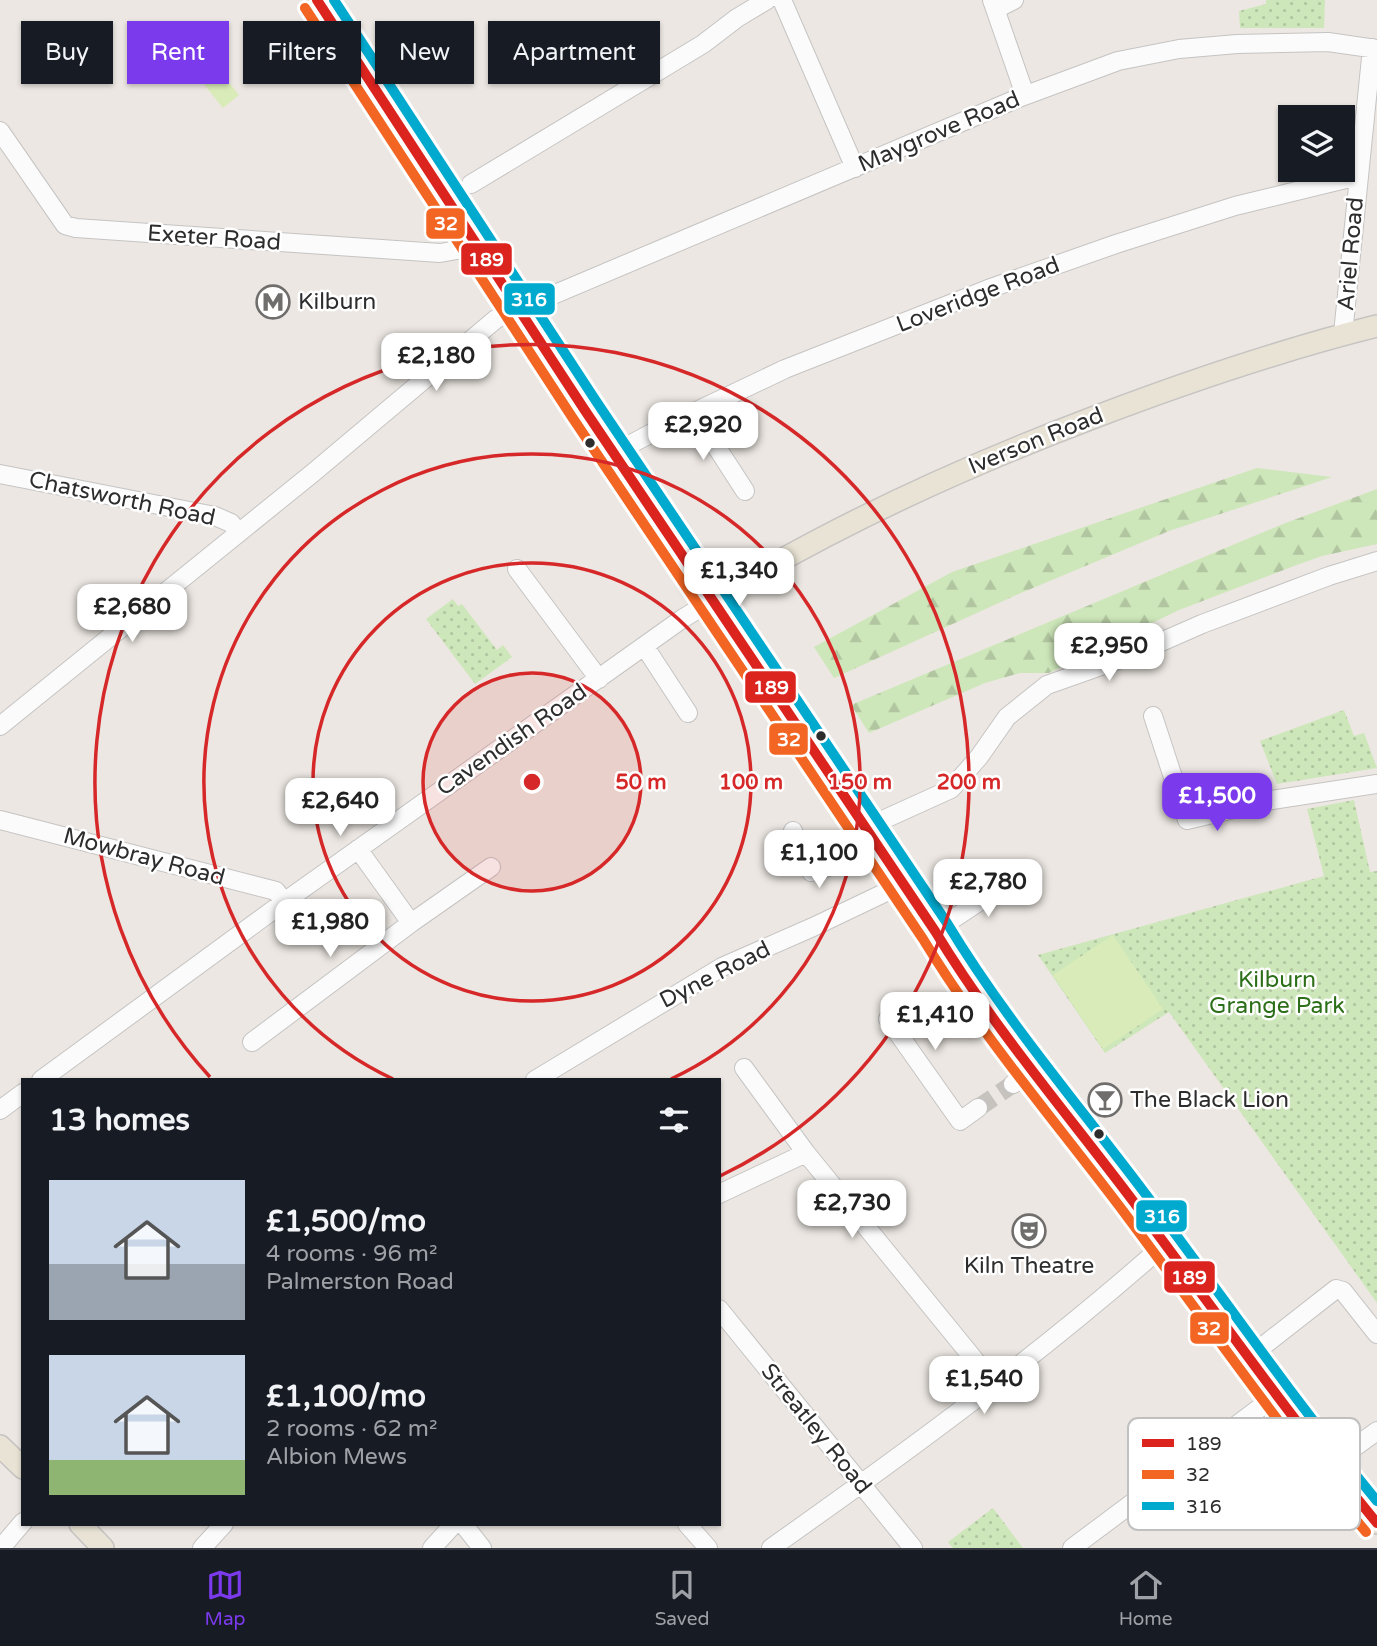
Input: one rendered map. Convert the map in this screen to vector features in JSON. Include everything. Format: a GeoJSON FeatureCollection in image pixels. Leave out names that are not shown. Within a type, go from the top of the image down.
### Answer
{"type":"FeatureCollection","features":[{"type":"Feature","properties":{"kind":"main road"},"geometry":{"type":"LineString","coordinates":[[317,0],[614,453],[904,884],[974,996],[1165,1244],[1294,1418]]}},
{"type":"Feature","properties":{"kind":"main road","name":"Iverson Road"},"geometry":{"type":"LineString","coordinates":[[713,600],[794,551],[1002,453],[1217,372],[1377,326]]}},
{"type":"Feature","properties":{"kind":"main road"},"geometry":{"type":"LineString","coordinates":[[0,1446],[21,1466]]}},
{"type":"Feature","properties":{"kind":"main road"},"geometry":{"type":"LineString","coordinates":[[1360,1502],[1377,1523]]}},
{"type":"Feature","properties":{"kind":"main road"},"geometry":{"type":"LineString","coordinates":[[82,1526],[103,1548]]}},
{"type":"Feature","properties":{"kind":"street"},"geometry":{"type":"LineString","coordinates":[[471,184],[703,44],[737,18],[767,0]]}},
{"type":"Feature","properties":{"kind":"street"},"geometry":{"type":"LineString","coordinates":[[782,0],[855,168]]}},
{"type":"Feature","properties":{"kind":"street"},"geometry":{"type":"LineString","coordinates":[[1014,0],[994,4],[1025,95]]}},
{"type":"Feature","properties":{"kind":"street","name":"Maygrove Road"},"geometry":{"type":"LineString","coordinates":[[0,726],[239,533],[496,319],[1025,95],[1118,61],[1179,49],[1237,44],[1328,42],[1375,48]]}},
{"type":"Feature","properties":{"kind":"street","name":"Ariel Road"},"geometry":{"type":"LineString","coordinates":[[1343,334],[1358,176],[1375,48]]}},
{"type":"Feature","properties":{"kind":"street","name":"Exeter Road"},"geometry":{"type":"LineString","coordinates":[[0,131],[65,225],[76,228],[449,253],[475,240]]}},
{"type":"Feature","properties":{"kind":"street","name":"Loveridge Road"},"geometry":{"type":"LineString","coordinates":[[614,453],[785,369],[988,289],[1236,206],[1358,176]]}},
{"type":"Feature","properties":{"kind":"street"},"geometry":{"type":"LineString","coordinates":[[694,412],[745,491]]}},
{"type":"Feature","properties":{"kind":"street","name":"Chatsworth Road"},"geometry":{"type":"LineString","coordinates":[[0,474],[215,516],[231,523],[239,533]]}},
{"type":"Feature","properties":{"kind":"street"},"geometry":{"type":"LineString","coordinates":[[865,828],[951,789],[979,757],[1007,717],[1048,685],[1129,656],[1202,624],[1329,576],[1377,561]]}},
{"type":"Feature","properties":{"kind":"street"},"geometry":{"type":"LineString","coordinates":[[517,569],[599,679]]}},
{"type":"Feature","properties":{"kind":"street","name":"Cavendish Road"},"geometry":{"type":"LineString","coordinates":[[44,1078],[358,849],[682,619],[713,600]]}},
{"type":"Feature","properties":{"kind":"street"},"geometry":{"type":"LineString","coordinates":[[645,647],[688,713]]}},
{"type":"Feature","properties":{"kind":"street"},"geometry":{"type":"LineString","coordinates":[[1153,716],[1187,820],[1272,800],[1377,784]]}},
{"type":"Feature","properties":{"kind":"street","name":"Mowbray Road"},"geometry":{"type":"LineString","coordinates":[[0,820],[276,891],[284,902]]}},
{"type":"Feature","properties":{"kind":"street"},"geometry":{"type":"LineString","coordinates":[[793,831],[811,872],[863,857],[878,849]]}},
{"type":"Feature","properties":{"kind":"street"},"geometry":{"type":"LineString","coordinates":[[358,849],[411,923]]}},
{"type":"Feature","properties":{"kind":"street"},"geometry":{"type":"LineString","coordinates":[[252,1042],[491,867]]}},
{"type":"Feature","properties":{"kind":"street"},"geometry":{"type":"LineString","coordinates":[[935,931],[1019,875]]}},
{"type":"Feature","properties":{"kind":"street","name":"Dyne Road"},"geometry":{"type":"LineString","coordinates":[[538,1078],[722,967],[813,928],[904,884]]}},
{"type":"Feature","properties":{"kind":"street"},"geometry":{"type":"LineString","coordinates":[[888,1019],[960,1121],[978,1108]]}},
{"type":"Feature","properties":{"kind":"street"},"geometry":{"type":"LineString","coordinates":[[744,1068],[806,1153],[995,1385]]}},
{"type":"Feature","properties":{"kind":"street"},"geometry":{"type":"LineString","coordinates":[[1013,1084],[1032,1071]]}},
{"type":"Feature","properties":{"kind":"street"},"geometry":{"type":"LineString","coordinates":[[0,1110],[21,1094]]}},
{"type":"Feature","properties":{"kind":"street"},"geometry":{"type":"LineString","coordinates":[[721,1193],[806,1153]]}},
{"type":"Feature","properties":{"kind":"street"},"geometry":{"type":"LineString","coordinates":[[771,1548],[1056,1338],[1165,1244]]}},
{"type":"Feature","properties":{"kind":"street"},"geometry":{"type":"LineString","coordinates":[[1248,1357],[1336,1289],[1343,1291],[1377,1334]]}},
{"type":"Feature","properties":{"kind":"street","name":"Streatley Road"},"geometry":{"type":"LineString","coordinates":[[721,1311],[913,1548]]}},
{"type":"Feature","properties":{"kind":"street"},"geometry":{"type":"LineString","coordinates":[[1246,1418],[1277,1395]]}},
{"type":"Feature","properties":{"kind":"street"},"geometry":{"type":"LineString","coordinates":[[1360,1443],[1377,1431]]}},
{"type":"Feature","properties":{"kind":"street"},"geometry":{"type":"LineString","coordinates":[[1072,1548],[1128,1506]]}},
{"type":"Feature","properties":{"kind":"street"},"geometry":{"type":"LineString","coordinates":[[1,1548],[21,1524]]}},
{"type":"Feature","properties":{"kind":"street"},"geometry":{"type":"LineString","coordinates":[[202,1548],[222,1526]]}},
{"type":"Feature","properties":{"kind":"street"},"geometry":{"type":"LineString","coordinates":[[432,1548],[452,1526]]}},
{"type":"Feature","properties":{"kind":"street"},"geometry":{"type":"LineString","coordinates":[[465,1526],[482,1548]]}},
{"type":"Feature","properties":{"kind":"street"},"geometry":{"type":"LineString","coordinates":[[689,1526],[708,1548]]}},
{"type":"Feature","properties":{"kind":"green space"},"geometry":{"type":"Polygon","coordinates":[[[1266,0],[1325,0],[1324,28],[1240,28],[1239,11],[1266,4],[1266,0]]]}},
{"type":"Feature","properties":{"kind":"green space"},"geometry":{"type":"Polygon","coordinates":[[[229,83],[239,95],[223,108],[204,84],[229,83]]]}},
{"type":"Feature","properties":{"kind":"green space"},"geometry":{"type":"Polygon","coordinates":[[[1257,468],[1332,477],[1169,531],[1021,593],[834,678],[814,647],[952,572],[1257,468]]]}},
{"type":"Feature","properties":{"kind":"green space"},"geometry":{"type":"Polygon","coordinates":[[[1377,489],[1377,544],[1322,556],[1294,566],[1179,610],[1049,673],[1020,673],[985,683],[869,733],[851,705],[1283,524],[1377,489]]]}},
{"type":"Feature","properties":{"kind":"green space"},"geometry":{"type":"Polygon","coordinates":[[[453,599],[458,606],[462,604],[497,650],[503,645],[512,657],[475,684],[426,619],[453,599]]]}},
{"type":"Feature","properties":{"kind":"green space"},"geometry":{"type":"Polygon","coordinates":[[[1344,710],[1354,736],[1364,733],[1377,768],[1277,784],[1260,741],[1344,710]]]}},
{"type":"Feature","properties":{"kind":"green space","name":"Kilburn Grange Park"},"geometry":{"type":"Polygon","coordinates":[[[1354,800],[1370,872],[1377,871],[1377,1303],[1169,1012],[1105,1053],[1038,955],[1324,876],[1307,809],[1354,800]]]}},
{"type":"Feature","properties":{"kind":"green space"},"geometry":{"type":"Polygon","coordinates":[[[1113,935],[1163,1009],[1103,1049],[1053,975],[1113,935]]]}},
{"type":"Feature","properties":{"kind":"green space"},"geometry":{"type":"Polygon","coordinates":[[[993,1508],[1023,1548],[953,1548],[948,1542],[993,1508]]]}},
{"type":"Feature","properties":{"kind":"tunnel"},"geometry":{"type":"LineString","coordinates":[[978,1108],[1013,1084]]}},
{"type":"Feature","properties":{"kind":"transit line","name":"189"},"geometry":{"type":"LineString","coordinates":[[317,0],[584,409],[957,967],[1294,1418]]}},
{"type":"Feature","properties":{"kind":"transit line","name":"316"},"geometry":{"type":"LineString","coordinates":[[334,0],[596,401],[993,993],[1312,1418]]}},
{"type":"Feature","properties":{"kind":"transit line","name":"32"},"geometry":{"type":"LineString","coordinates":[[305,8],[572,417],[970,1010],[1276,1418]]}},
{"type":"Feature","properties":{"kind":"transit line","name":"316"},"geometry":{"type":"LineString","coordinates":[[1360,1480],[1377,1501]]}},
{"type":"Feature","properties":{"kind":"transit line","name":"189"},"geometry":{"type":"LineString","coordinates":[[1360,1502],[1377,1523]]}},
{"type":"Feature","properties":{"kind":"transit line","name":"32"},"geometry":{"type":"LineString","coordinates":[[1360,1525],[1366,1532]]}},
{"type":"Feature","properties":{"kind":"place","name":"Kilburn"},"geometry":{"type":"Point","coordinates":[273,302]}},
{"type":"Feature","properties":{"kind":"place","name":"The Black Lion"},"geometry":{"type":"Point","coordinates":[1105,1100]}},
{"type":"Feature","properties":{"kind":"place","name":"Kiln Theatre"},"geometry":{"type":"Point","coordinates":[1029,1231]}}]}
